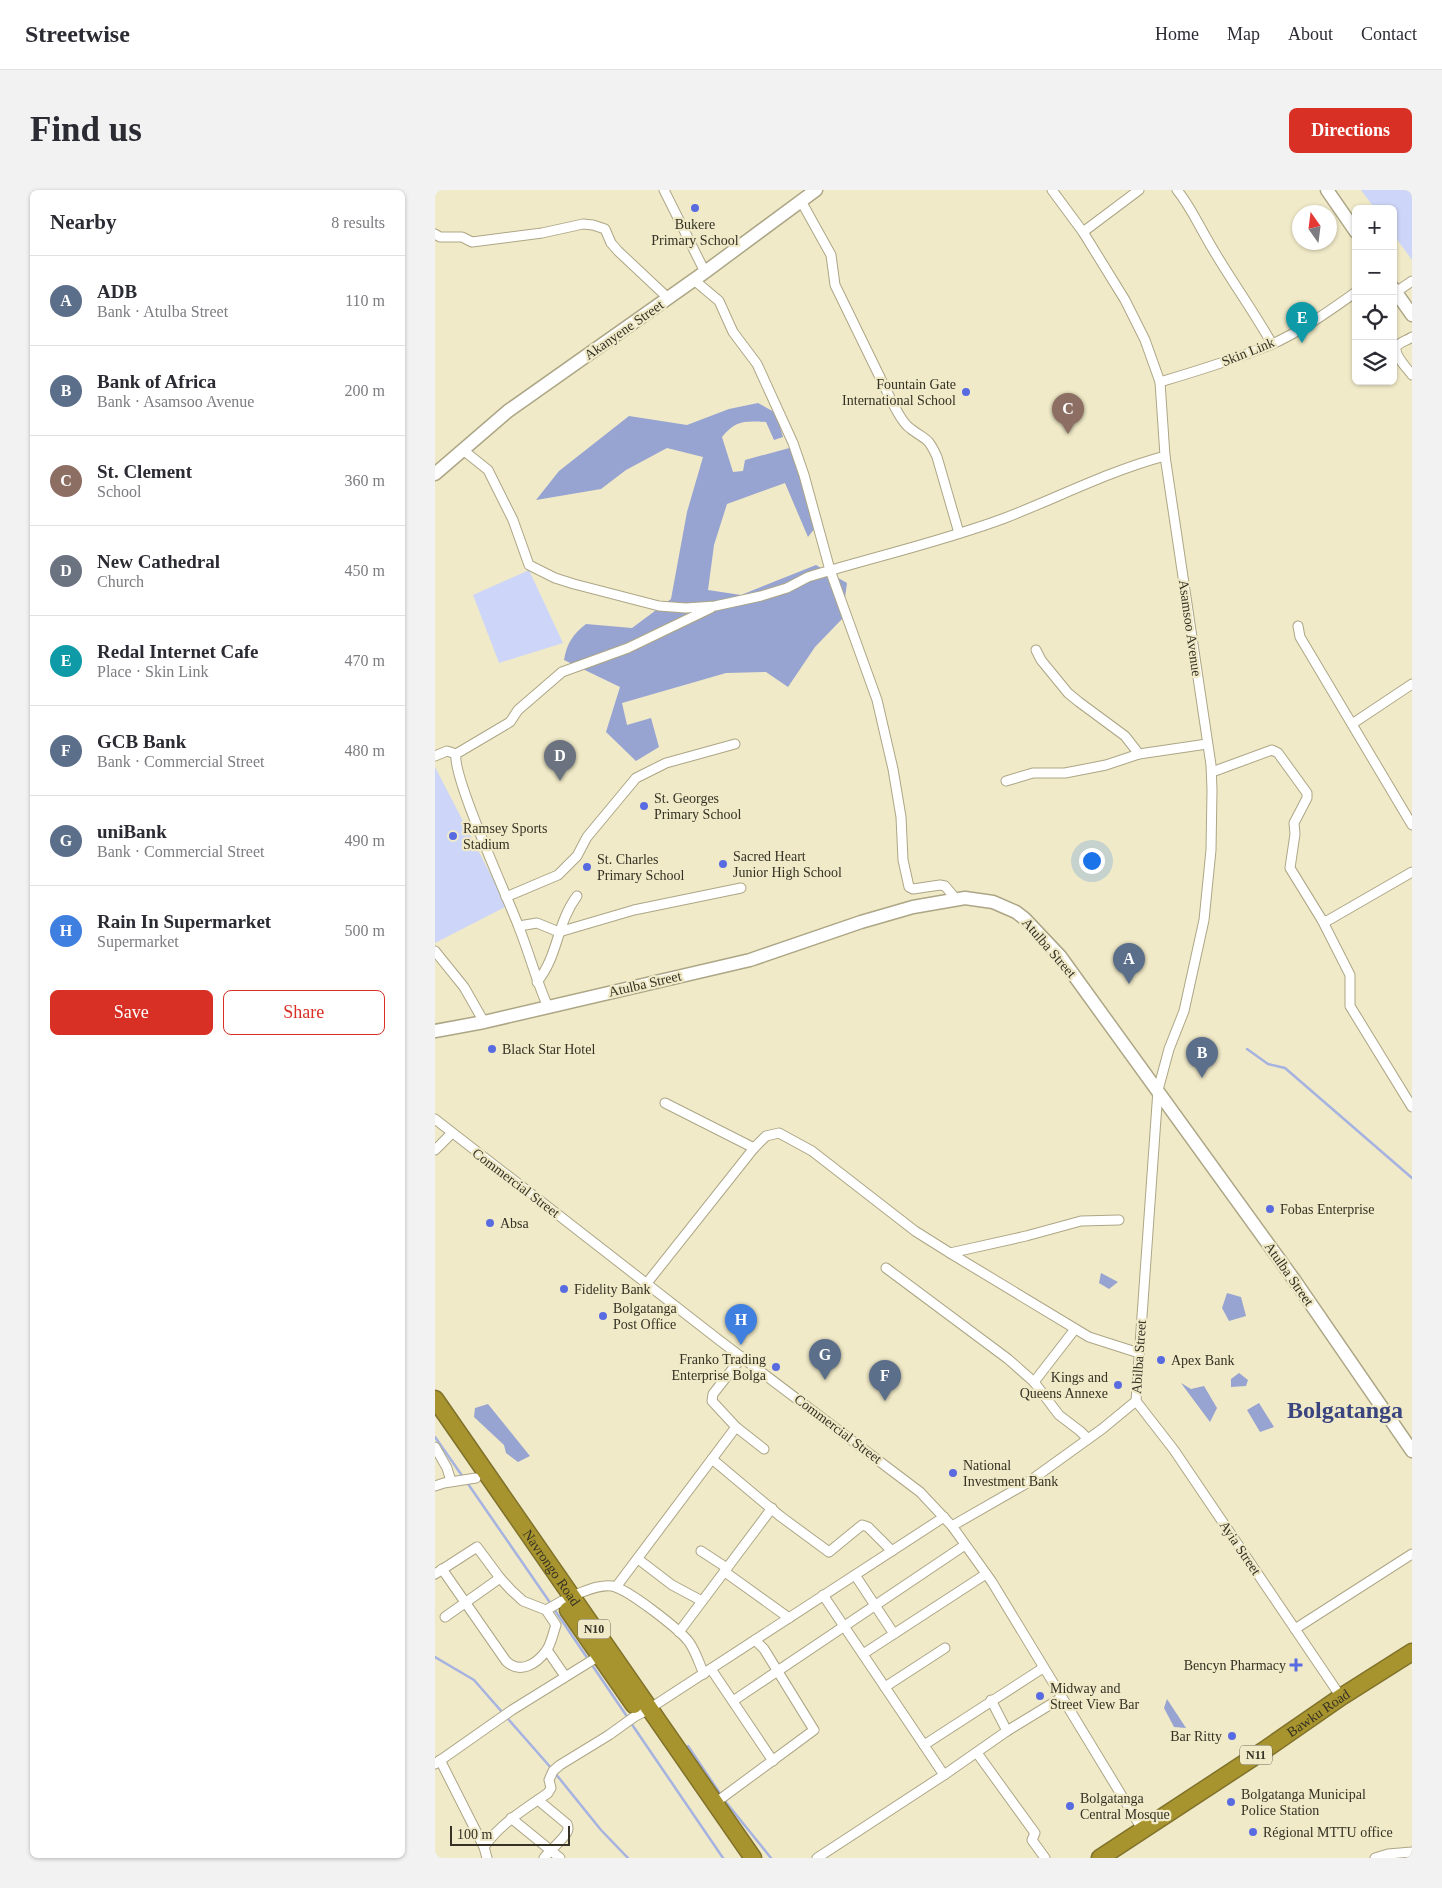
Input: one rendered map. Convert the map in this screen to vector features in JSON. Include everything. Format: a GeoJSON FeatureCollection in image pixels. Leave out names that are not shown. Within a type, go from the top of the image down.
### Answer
{"type":"FeatureCollection","features":[{"type":"Feature","properties":{"kind":"highway","name":"Navrongo Road"},"geometry":{"type":"LineString","coordinates":[[435,1399],[566,1599],[599,1656],[645,1711],[741,1858]]}},
{"type":"Feature","properties":{"kind":"highway","name":"Navrongo Road"},"geometry":{"type":"LineString","coordinates":[[435,1417],[645,1711],[753,1858]]}},
{"type":"Feature","properties":{"kind":"highway","name":"Bawku Road"},"geometry":{"type":"LineString","coordinates":[[1111,1855],[1143,1829],[1412,1652]]}},
{"type":"Feature","properties":{"kind":"street"},"geometry":{"type":"LineString","coordinates":[[664,190],[705,272]]}},
{"type":"Feature","properties":{"kind":"street","name":"Akanyene Street"},"geometry":{"type":"LineString","coordinates":[[435,474],[508,411],[694,280],[816,190]]}},
{"type":"Feature","properties":{"kind":"street","name":"Asamsoo Avenue"},"geometry":{"type":"LineString","coordinates":[[1052,190],[1083,232],[1125,300],[1145,340],[1160,382],[1165,456],[1212,772],[1211,850],[1204,920],[1184,1010],[1169,1049],[1158,1090]]}},
{"type":"Feature","properties":{"kind":"street"},"geometry":{"type":"LineString","coordinates":[[1083,232],[1139,190]]}},
{"type":"Feature","properties":{"kind":"street"},"geometry":{"type":"LineString","coordinates":[[1177,190],[1191,207],[1207,239],[1254,313],[1271,344]]}},
{"type":"Feature","properties":{"kind":"street"},"geometry":{"type":"LineString","coordinates":[[1327,190],[1352,226]]}},
{"type":"Feature","properties":{"kind":"street"},"geometry":{"type":"LineString","coordinates":[[801,201],[831,255],[835,284],[893,404],[902,420],[910,429],[926,438],[933,446],[959,533]]}},
{"type":"Feature","properties":{"kind":"street"},"geometry":{"type":"LineString","coordinates":[[435,234],[462,237],[472,242],[542,233],[583,224],[598,226],[605,229],[611,243],[618,251],[668,298]]}},
{"type":"Feature","properties":{"kind":"street"},"geometry":{"type":"LineString","coordinates":[[694,280],[719,301],[733,332],[757,364],[793,443],[804,475],[830,570],[877,700],[893,769],[901,817],[903,860],[909,887],[913,889],[940,884],[945,886],[956,899]]}},
{"type":"Feature","properties":{"kind":"street"},"geometry":{"type":"LineString","coordinates":[[1397,289],[1412,282]]}},
{"type":"Feature","properties":{"kind":"street"},"geometry":{"type":"LineString","coordinates":[[1397,293],[1412,315]]}},
{"type":"Feature","properties":{"kind":"street","name":"Skin Link"},"geometry":{"type":"LineString","coordinates":[[1160,382],[1223,363],[1271,344],[1328,312],[1352,295]]}},
{"type":"Feature","properties":{"kind":"street"},"geometry":{"type":"LineString","coordinates":[[1412,338],[1396,349],[1397,354],[1412,375]]}},
{"type":"Feature","properties":{"kind":"street"},"geometry":{"type":"LineString","coordinates":[[463,450],[488,470],[513,520],[529,564],[555,578],[574,584],[659,606],[686,608],[715,606],[787,588],[808,577],[1005,518],[1138,463],[1165,456]]}},
{"type":"Feature","properties":{"kind":"street"},"geometry":{"type":"LineString","coordinates":[[435,756],[447,752],[456,754],[510,722],[517,710],[562,672],[628,648],[715,606]]}},
{"type":"Feature","properties":{"kind":"street"},"geometry":{"type":"LineString","coordinates":[[1298,626],[1300,637],[1412,824]]}},
{"type":"Feature","properties":{"kind":"street"},"geometry":{"type":"LineString","coordinates":[[1036,650],[1041,660],[1069,693],[1125,736],[1139,754]]}},
{"type":"Feature","properties":{"kind":"street"},"geometry":{"type":"LineString","coordinates":[[1352,724],[1412,684]]}},
{"type":"Feature","properties":{"kind":"street"},"geometry":{"type":"LineString","coordinates":[[506,896],[537,885],[558,874],[577,856],[587,837],[637,778],[666,763],[735,744]]}},
{"type":"Feature","properties":{"kind":"street"},"geometry":{"type":"LineString","coordinates":[[1006,781],[1033,773],[1065,773],[1106,765],[1139,754],[1207,744]]}},
{"type":"Feature","properties":{"kind":"street"},"geometry":{"type":"LineString","coordinates":[[1212,772],[1268,750],[1276,750],[1307,793],[1307,798],[1294,823],[1295,834],[1289,866],[1322,920],[1350,975],[1350,1006],[1412,1107]]}},
{"type":"Feature","properties":{"kind":"street"},"geometry":{"type":"LineString","coordinates":[[456,754],[455,759],[463,788],[519,926],[537,982],[548,1007]]}},
{"type":"Feature","properties":{"kind":"street"},"geometry":{"type":"LineString","coordinates":[[1322,920],[1327,921],[1412,872]]}},
{"type":"Feature","properties":{"kind":"street"},"geometry":{"type":"LineString","coordinates":[[519,926],[537,923],[559,932],[634,910],[741,888]]}},
{"type":"Feature","properties":{"kind":"street"},"geometry":{"type":"LineString","coordinates":[[537,982],[553,957],[559,932],[569,907],[577,896]]}},
{"type":"Feature","properties":{"kind":"street","name":"Atulba Street"},"geometry":{"type":"LineString","coordinates":[[435,1030],[484,1022],[750,960],[861,922],[913,907],[956,899],[975,898],[993,902],[1007,908],[1025,919],[1059,956],[1158,1090],[1295,1282],[1412,1451]]}},
{"type":"Feature","properties":{"kind":"street"},"geometry":{"type":"LineString","coordinates":[[435,951],[464,987],[484,1022]]}},
{"type":"Feature","properties":{"kind":"street","name":"Abilba Street"},"geometry":{"type":"LineString","coordinates":[[952,1526],[1027,1483],[1102,1429],[1136,1401],[1158,1090]]}},
{"type":"Feature","properties":{"kind":"street"},"geometry":{"type":"LineString","coordinates":[[665,1103],[754,1148]]}},
{"type":"Feature","properties":{"kind":"street","name":"Commercial Street"},"geometry":{"type":"LineString","coordinates":[[435,1119],[451,1134],[920,1492],[952,1526],[986,1574],[1143,1829]]}},
{"type":"Feature","properties":{"kind":"street"},"geometry":{"type":"LineString","coordinates":[[647,1284],[754,1148],[766,1136],[779,1133],[812,1151],[915,1231],[950,1253],[1075,1329],[1095,1339],[1139,1353]]}},
{"type":"Feature","properties":{"kind":"street"},"geometry":{"type":"LineString","coordinates":[[435,1150],[451,1134]]}},
{"type":"Feature","properties":{"kind":"street"},"geometry":{"type":"LineString","coordinates":[[950,1253],[1026,1236],[1081,1221],[1119,1220]]}},
{"type":"Feature","properties":{"kind":"street"},"geometry":{"type":"LineString","coordinates":[[886,1268],[1008,1359],[1034,1382],[1059,1415],[1087,1438]]}},
{"type":"Feature","properties":{"kind":"street"},"geometry":{"type":"LineString","coordinates":[[1034,1382],[1075,1329]]}},
{"type":"Feature","properties":{"kind":"street"},"geometry":{"type":"LineString","coordinates":[[742,1357],[713,1394],[713,1401],[736,1427],[764,1449]]}},
{"type":"Feature","properties":{"kind":"street","name":"Ayia Street"},"geometry":{"type":"LineString","coordinates":[[1136,1401],[1174,1450],[1341,1697]]}},
{"type":"Feature","properties":{"kind":"street"},"geometry":{"type":"LineString","coordinates":[[616,1587],[736,1427]]}},
{"type":"Feature","properties":{"kind":"street"},"geometry":{"type":"LineString","coordinates":[[435,1447],[447,1468],[451,1481]]}},
{"type":"Feature","properties":{"kind":"street"},"geometry":{"type":"LineString","coordinates":[[712,1460],[795,1528],[829,1552],[862,1525],[868,1526],[892,1551]]}},
{"type":"Feature","properties":{"kind":"street"},"geometry":{"type":"LineString","coordinates":[[435,1486],[451,1481],[477,1478]]}},
{"type":"Feature","properties":{"kind":"street"},"geometry":{"type":"LineString","coordinates":[[679,1632],[772,1508]]}},
{"type":"Feature","properties":{"kind":"street"},"geometry":{"type":"LineString","coordinates":[[484,1847],[511,1818],[538,1800],[551,1788],[549,1780],[556,1768],[944,1517]]}},
{"type":"Feature","properties":{"kind":"street"},"geometry":{"type":"LineString","coordinates":[[733,1700],[965,1545]]}},
{"type":"Feature","properties":{"kind":"street"},"geometry":{"type":"LineString","coordinates":[[477,1547],[500,1578],[523,1601],[546,1610],[556,1625],[547,1650],[535,1662],[518,1668],[512,1667],[506,1661],[466,1602],[439,1571],[477,1547]]}},
{"type":"Feature","properties":{"kind":"street"},"geometry":{"type":"LineString","coordinates":[[701,1551],[789,1618]]}},
{"type":"Feature","properties":{"kind":"street"},"geometry":{"type":"LineString","coordinates":[[1295,1630],[1412,1554]]}},
{"type":"Feature","properties":{"kind":"street"},"geometry":{"type":"LineString","coordinates":[[638,1559],[672,1584],[702,1601]]}},
{"type":"Feature","properties":{"kind":"street"},"geometry":{"type":"LineString","coordinates":[[863,1654],[986,1574]]}},
{"type":"Feature","properties":{"kind":"street"},"geometry":{"type":"LineString","coordinates":[[855,1575],[894,1634]]}},
{"type":"Feature","properties":{"kind":"street"},"geometry":{"type":"LineString","coordinates":[[445,1617],[500,1578]]}},
{"type":"Feature","properties":{"kind":"street"},"geometry":{"type":"LineString","coordinates":[[546,1610],[566,1599],[597,1587],[616,1587],[633,1596],[689,1641],[708,1671],[733,1700],[773,1761]]}},
{"type":"Feature","properties":{"kind":"street"},"geometry":{"type":"LineString","coordinates":[[823,1595],[944,1775]]}},
{"type":"Feature","properties":{"kind":"street"},"geometry":{"type":"LineString","coordinates":[[715,1804],[814,1730],[765,1649],[755,1640]]}},
{"type":"Feature","properties":{"kind":"street"},"geometry":{"type":"LineString","coordinates":[[885,1687],[945,1648]]}},
{"type":"Feature","properties":{"kind":"street"},"geometry":{"type":"LineString","coordinates":[[547,1650],[565,1676]]}},
{"type":"Feature","properties":{"kind":"street"},"geometry":{"type":"LineString","coordinates":[[487,1858],[484,1847],[438,1762],[511,1710],[599,1656]]}},
{"type":"Feature","properties":{"kind":"street"},"geometry":{"type":"LineString","coordinates":[[924,1745],[1043,1668]]}},
{"type":"Feature","properties":{"kind":"street"},"geometry":{"type":"LineString","coordinates":[[817,1858],[977,1753],[1007,1731],[1061,1698]]}},
{"type":"Feature","properties":{"kind":"street"},"geometry":{"type":"LineString","coordinates":[[991,1700],[1007,1731]]}},
{"type":"Feature","properties":{"kind":"street"},"geometry":{"type":"LineString","coordinates":[[977,1753],[1035,1833],[1032,1840],[1045,1858]]}},
{"type":"Feature","properties":{"kind":"street"},"geometry":{"type":"LineString","coordinates":[[538,1800],[567,1824],[568,1828],[568,1832],[550,1849],[544,1858]]}},
{"type":"Feature","properties":{"kind":"street"},"geometry":{"type":"LineString","coordinates":[[511,1818],[560,1858]]}},
{"type":"Feature","properties":{"kind":"street"},"geometry":{"type":"LineString","coordinates":[[1375,1858],[1388,1854],[1412,1852]]}},
{"type":"Feature","properties":{"kind":"shaded area"},"geometry":{"type":"Polygon","coordinates":[[[1361,190],[1412,190],[1412,260],[1397,239],[1397,205],[1372,205],[1361,190]]]}},
{"type":"Feature","properties":{"kind":"shaded area"},"geometry":{"type":"Polygon","coordinates":[[[758,403],[776,413],[783,437],[774,440],[766,422],[747,422],[732,427],[722,437],[733,472],[743,471],[745,460],[793,447],[818,524],[808,537],[785,483],[727,504],[714,545],[708,590],[741,595],[816,565],[847,583],[842,619],[815,647],[788,687],[766,672],[726,673],[622,703],[627,725],[651,718],[659,747],[636,761],[606,732],[620,687],[564,660],[565,654],[571,639],[586,624],[632,628],[671,599],[687,512],[703,457],[667,448],[626,470],[601,489],[536,500],[559,471],[629,416],[687,425],[729,409],[758,403]]]}},
{"type":"Feature","properties":{"kind":"shaded area"},"geometry":{"type":"Polygon","coordinates":[[[529,570],[563,643],[499,663],[473,595],[529,570]]]}},
{"type":"Feature","properties":{"kind":"shaded area","name":"Ramsey Sports Stadium"},"geometry":{"type":"Polygon","coordinates":[[[435,767],[507,906],[435,943],[435,767]]]}},
{"type":"Feature","properties":{"kind":"shaded area"},"geometry":{"type":"Polygon","coordinates":[[[1101,1273],[1118,1282],[1109,1289],[1099,1283],[1101,1273]]]}},
{"type":"Feature","properties":{"kind":"shaded area"},"geometry":{"type":"Polygon","coordinates":[[[1227,1293],[1241,1297],[1246,1316],[1229,1321],[1222,1308],[1227,1293]]]}},
{"type":"Feature","properties":{"kind":"shaded area"},"geometry":{"type":"Polygon","coordinates":[[[1239,1373],[1248,1380],[1246,1386],[1231,1387],[1231,1379],[1239,1373]]]}},
{"type":"Feature","properties":{"kind":"shaded area"},"geometry":{"type":"Polygon","coordinates":[[[1181,1383],[1191,1389],[1204,1386],[1217,1408],[1210,1422],[1181,1383]]]}},
{"type":"Feature","properties":{"kind":"shaded area"},"geometry":{"type":"Polygon","coordinates":[[[1259,1403],[1274,1427],[1260,1432],[1247,1410],[1259,1403]]]}},
{"type":"Feature","properties":{"kind":"shaded area"},"geometry":{"type":"Polygon","coordinates":[[[488,1404],[530,1456],[518,1462],[506,1453],[504,1445],[474,1417],[475,1408],[488,1404]]]}},
{"type":"Feature","properties":{"kind":"shaded area"},"geometry":{"type":"Polygon","coordinates":[[[1167,1699],[1186,1728],[1174,1727],[1164,1708],[1167,1699]]]}},
{"type":"Feature","properties":{"kind":"waterway"},"geometry":{"type":"LineString","coordinates":[[1247,1049],[1268,1064],[1285,1068],[1412,1178]]}},
{"type":"Feature","properties":{"kind":"waterway"},"geometry":{"type":"LineString","coordinates":[[435,1437],[463,1477]]}},
{"type":"Feature","properties":{"kind":"waterway"},"geometry":{"type":"LineString","coordinates":[[466,1481],[551,1604]]}},
{"type":"Feature","properties":{"kind":"waterway"},"geometry":{"type":"LineString","coordinates":[[554,1609],[628,1718]]}},
{"type":"Feature","properties":{"kind":"waterway"},"geometry":{"type":"LineString","coordinates":[[435,1657],[474,1680],[552,1769]]}},
{"type":"Feature","properties":{"kind":"waterway"},"geometry":{"type":"LineString","coordinates":[[631,1723],[723,1858]]}},
{"type":"Feature","properties":{"kind":"waterway"},"geometry":{"type":"LineString","coordinates":[[688,1746],[725,1801],[771,1858]]}},
{"type":"Feature","properties":{"kind":"waterway"},"geometry":{"type":"LineString","coordinates":[[555,1773],[601,1830],[628,1858]]}},
{"type":"Feature","properties":{"kind":"place","name":"Bukere Primary School"},"geometry":{"type":"Point","coordinates":[695,208]}},
{"type":"Feature","properties":{"kind":"place","name":"Redal Internet Cafe"},"geometry":{"type":"Point","coordinates":[1302,343]}},
{"type":"Feature","properties":{"kind":"place","name":"Fountain Gate International School"},"geometry":{"type":"Point","coordinates":[966,392]}},
{"type":"Feature","properties":{"kind":"place","name":"St. Clement"},"geometry":{"type":"Point","coordinates":[1068,434]}},
{"type":"Feature","properties":{"kind":"place","name":"New Cathedral"},"geometry":{"type":"Point","coordinates":[560,781]}},
{"type":"Feature","properties":{"kind":"place","name":"St. Georges Primary School"},"geometry":{"type":"Point","coordinates":[644,806]}},
{"type":"Feature","properties":{"kind":"place","name":"Ramsey Sports Stadium"},"geometry":{"type":"Point","coordinates":[453,836]}},
{"type":"Feature","properties":{"kind":"place","name":"Sacred Heart Junior High School"},"geometry":{"type":"Point","coordinates":[723,864]}},
{"type":"Feature","properties":{"kind":"place","name":"St. Charles Primary School"},"geometry":{"type":"Point","coordinates":[587,867]}},
{"type":"Feature","properties":{"kind":"place","name":"ADB"},"geometry":{"type":"Point","coordinates":[1129,984]}},
{"type":"Feature","properties":{"kind":"place","name":"Black Star Hotel"},"geometry":{"type":"Point","coordinates":[492,1049]}},
{"type":"Feature","properties":{"kind":"place","name":"Bank of Africa"},"geometry":{"type":"Point","coordinates":[1202,1078]}},
{"type":"Feature","properties":{"kind":"place","name":"Fobas Enterprise"},"geometry":{"type":"Point","coordinates":[1270,1209]}},
{"type":"Feature","properties":{"kind":"place","name":"Absa"},"geometry":{"type":"Point","coordinates":[490,1223]}},
{"type":"Feature","properties":{"kind":"place","name":"Fidelity Bank"},"geometry":{"type":"Point","coordinates":[564,1289]}},
{"type":"Feature","properties":{"kind":"place","name":"Bolgatanga Post Office"},"geometry":{"type":"Point","coordinates":[603,1316]}},
{"type":"Feature","properties":{"kind":"place","name":"Rain In Supermarket"},"geometry":{"type":"Point","coordinates":[741,1345]}},
{"type":"Feature","properties":{"kind":"place","name":"Apex Bank"},"geometry":{"type":"Point","coordinates":[1161,1360]}},
{"type":"Feature","properties":{"kind":"place","name":"Franko Trading Enterprise Bolga"},"geometry":{"type":"Point","coordinates":[776,1367]}},
{"type":"Feature","properties":{"kind":"place","name":"uniBank"},"geometry":{"type":"Point","coordinates":[825,1380]}},
{"type":"Feature","properties":{"kind":"place","name":"Kings and Queens Annexe"},"geometry":{"type":"Point","coordinates":[1118,1385]}},
{"type":"Feature","properties":{"kind":"place","name":"GCB Bank"},"geometry":{"type":"Point","coordinates":[885,1401]}},
{"type":"Feature","properties":{"kind":"place","name":"National Investment Bank"},"geometry":{"type":"Point","coordinates":[953,1473]}},
{"type":"Feature","properties":{"kind":"place","name":"Bencyn Pharmacy"},"geometry":{"type":"Point","coordinates":[1296,1665]}},
{"type":"Feature","properties":{"kind":"place","name":"Midway and Street View Bar"},"geometry":{"type":"Point","coordinates":[1040,1696]}},
{"type":"Feature","properties":{"kind":"place","name":"Bar Ritty"},"geometry":{"type":"Point","coordinates":[1232,1736]}},
{"type":"Feature","properties":{"kind":"place","name":"Bolgatanga Municipal Police Station"},"geometry":{"type":"Point","coordinates":[1231,1802]}},
{"type":"Feature","properties":{"kind":"place","name":"Bolgatanga Central Mosque"},"geometry":{"type":"Point","coordinates":[1070,1806]}},
{"type":"Feature","properties":{"kind":"place","name":"Régional MTTU office"},"geometry":{"type":"Point","coordinates":[1253,1832]}},
{"type":"Feature","properties":{"kind":"district","name":"Bolgatanga"},"geometry":{"type":"Point","coordinates":[1345,1410]}}]}
